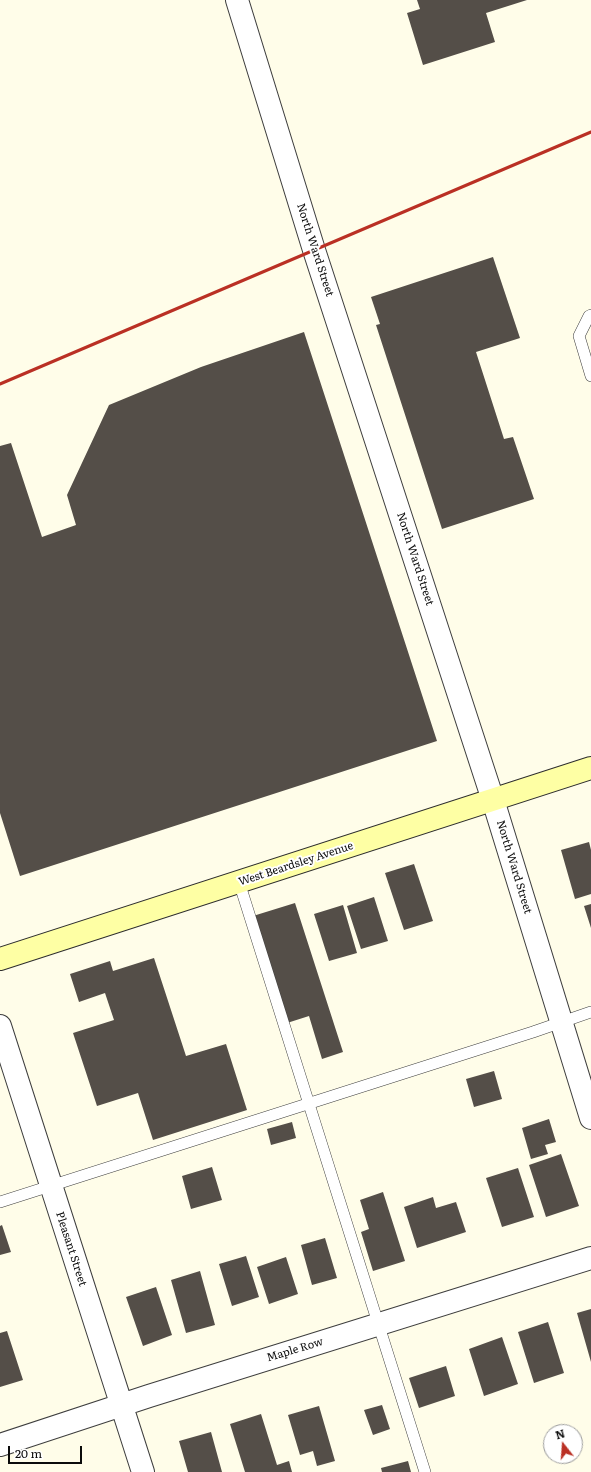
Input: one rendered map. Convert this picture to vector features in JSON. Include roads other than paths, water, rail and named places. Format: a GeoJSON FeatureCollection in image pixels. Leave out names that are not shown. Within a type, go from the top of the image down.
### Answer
{"type":"FeatureCollection","features":[{"type":"Feature","properties":{"kind":"main road","name":"West Beardsley Avenue"},"geometry":{"type":"LineString","coordinates":[[0,959],[591,768]]}},
{"type":"Feature","properties":{"kind":"street","name":"North Ward Street"},"geometry":{"type":"LineString","coordinates":[[237,0],[314,250],[493,800],[591,1118]]}},
{"type":"Feature","properties":{"kind":"street","name":"Pleasant Street"},"geometry":{"type":"LineString","coordinates":[[0,1026],[143,1472]]}},
{"type":"Feature","properties":{"kind":"street","name":"Maple Row"},"geometry":{"type":"LineString","coordinates":[[0,1445],[121,1405],[591,1258]]}},
{"type":"Feature","properties":{"kind":"lane"},"geometry":{"type":"LineString","coordinates":[[591,315],[589,316],[579,336],[591,376]]}},
{"type":"Feature","properties":{"kind":"lane"},"geometry":{"type":"LineString","coordinates":[[239,882],[425,1472]]}},
{"type":"Feature","properties":{"kind":"lane"},"geometry":{"type":"LineString","coordinates":[[0,1202],[591,1012]]}},
{"type":"Feature","properties":{"kind":"railway"},"geometry":{"type":"LineString","coordinates":[[0,384],[591,132]]}}]}
